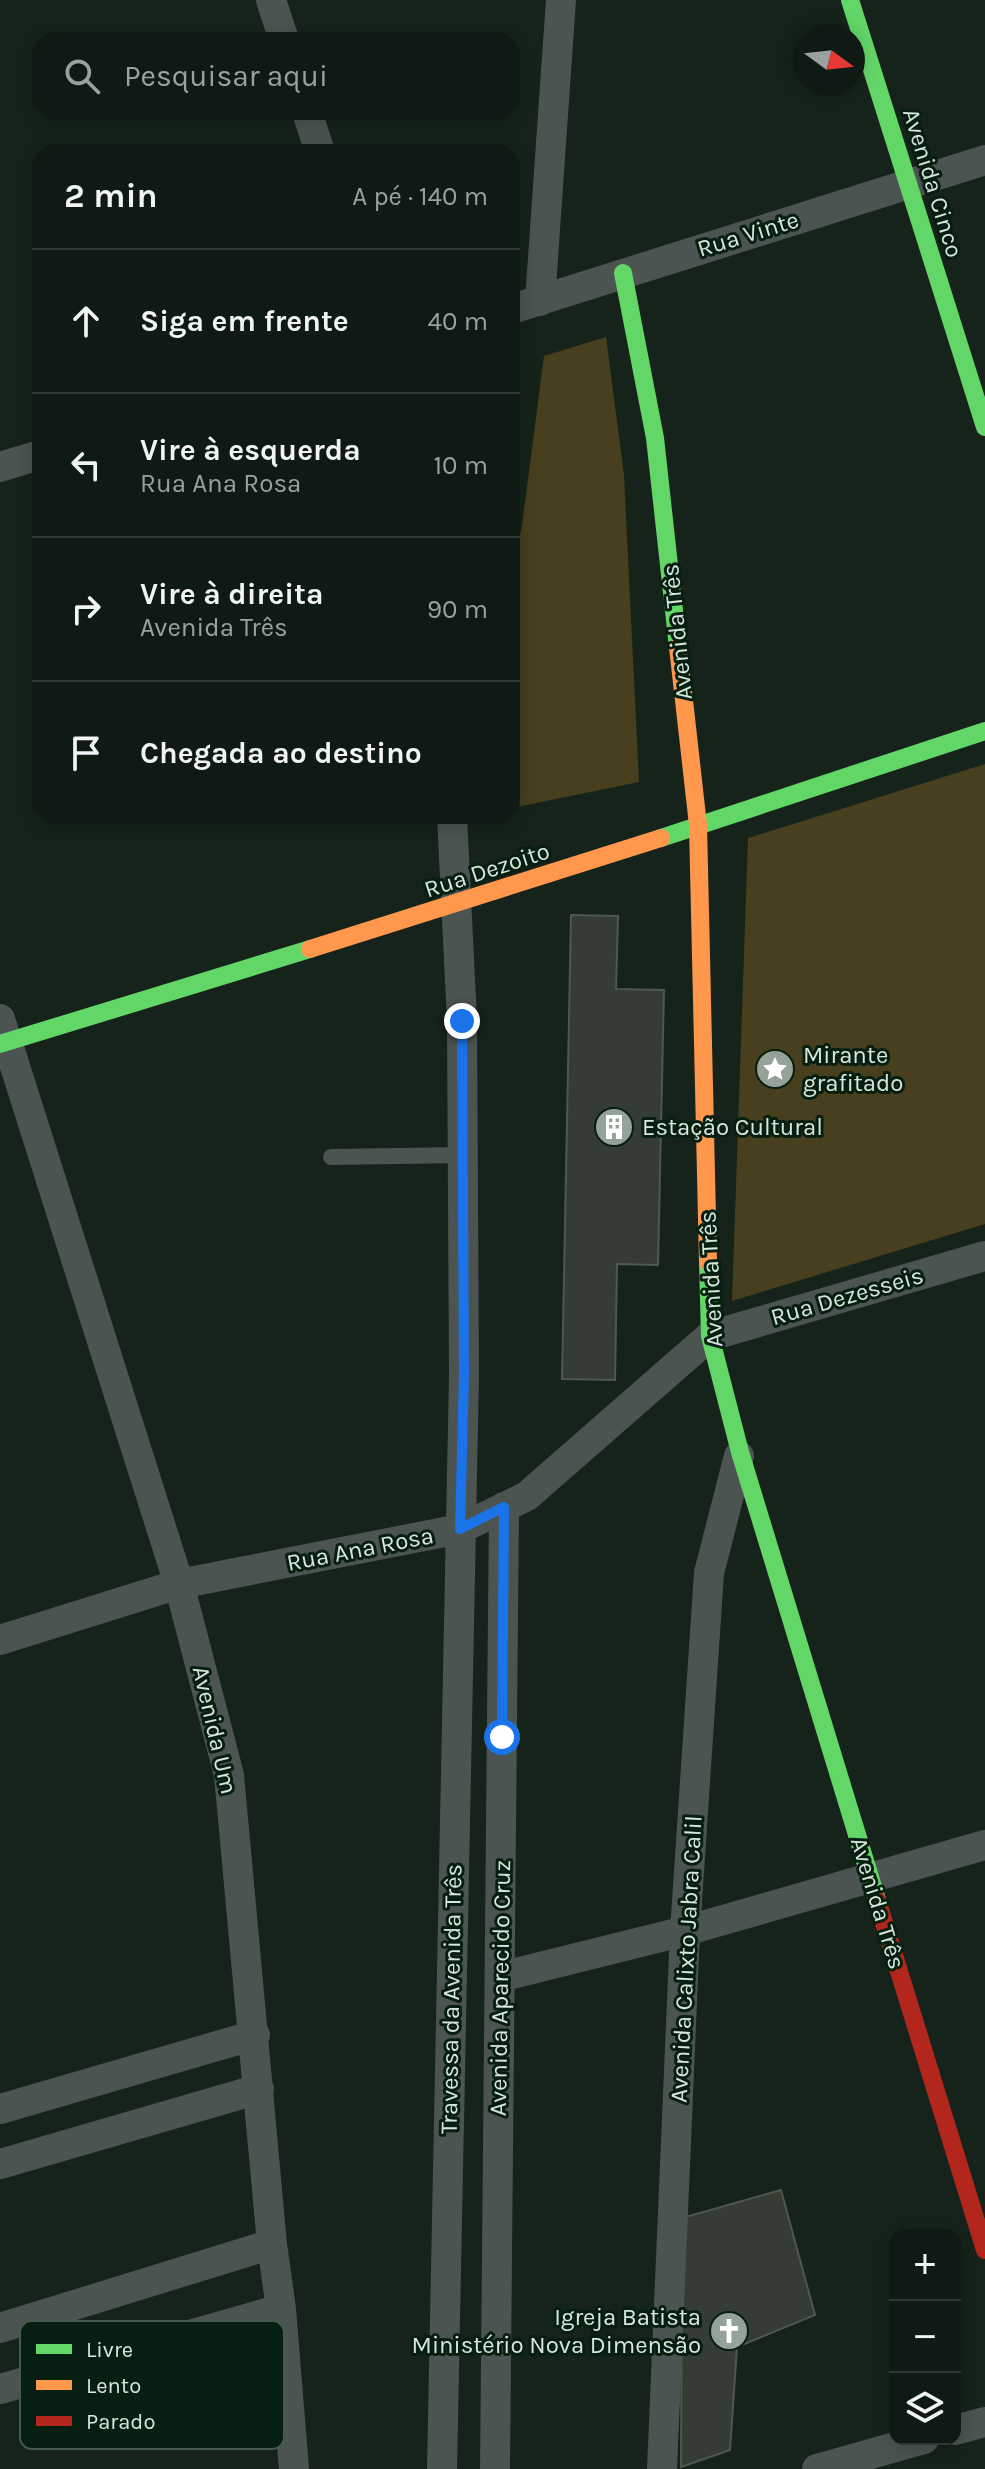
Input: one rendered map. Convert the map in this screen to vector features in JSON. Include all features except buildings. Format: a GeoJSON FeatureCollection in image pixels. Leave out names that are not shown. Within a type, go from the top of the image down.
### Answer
{"type":"FeatureCollection","features":[{"type":"Feature","properties":{"kind":"street"},"geometry":{"type":"LineString","coordinates":[[271,0],[281,32]]}},
{"type":"Feature","properties":{"kind":"street"},"geometry":{"type":"LineString","coordinates":[[526,305],[561,0]]}},
{"type":"Feature","properties":{"kind":"street","name":"Avenida Cinco"},"geometry":{"type":"LineString","coordinates":[[850,0],[985,427]]}},
{"type":"Feature","properties":{"kind":"street"},"geometry":{"type":"LineString","coordinates":[[310,120],[317,144]]}},
{"type":"Feature","properties":{"kind":"street","name":"Rua Vinte"},"geometry":{"type":"LineString","coordinates":[[526,305],[985,160]]}},
{"type":"Feature","properties":{"kind":"street","name":"Avenida Três"},"geometry":{"type":"LineString","coordinates":[[623,273],[655,438],[698,825],[710,1336],[740,1452],[985,2250]]}},
{"type":"Feature","properties":{"kind":"street"},"geometry":{"type":"LineString","coordinates":[[0,467],[32,457]]}},
{"type":"Feature","properties":{"kind":"street","name":"Rua Dezoito"},"geometry":{"type":"LineString","coordinates":[[3,1035],[456,905],[985,731]]}},
{"type":"Feature","properties":{"kind":"street"},"geometry":{"type":"LineString","coordinates":[[452,824],[462,1021],[464,1375],[460,1529]]}},
{"type":"Feature","properties":{"kind":"street","name":"Avenida Um"},"geometry":{"type":"LineString","coordinates":[[3,1035],[179,1584],[229,1775],[272,2244],[282,2321]]}},
{"type":"Feature","properties":{"kind":"street","name":"Rua Dezesseis"},"geometry":{"type":"LineString","coordinates":[[710,1336],[985,1256]]}},
{"type":"Feature","properties":{"kind":"street","name":"Rua Ana Rosa"},"geometry":{"type":"LineString","coordinates":[[0,1640],[179,1584],[460,1529],[527,1496],[710,1336]]}},
{"type":"Feature","properties":{"kind":"street","name":"Avenida Calixto Jabra Calil"},"geometry":{"type":"LineString","coordinates":[[662,2469],[685,1931],[709,1573],[740,1452]]}},
{"type":"Feature","properties":{"kind":"street","name":"Avenida Aparecido Cruz"},"geometry":{"type":"LineString","coordinates":[[495,2469],[504,1507]]}},
{"type":"Feature","properties":{"kind":"street","name":"Travessa da Avenida Três"},"geometry":{"type":"LineString","coordinates":[[442,2469],[460,1529]]}},
{"type":"Feature","properties":{"kind":"street"},"geometry":{"type":"LineString","coordinates":[[500,1977],[685,1931],[985,1845]]}},
{"type":"Feature","properties":{"kind":"street"},"geometry":{"type":"LineString","coordinates":[[0,2109],[255,2035]]}},
{"type":"Feature","properties":{"kind":"street"},"geometry":{"type":"LineString","coordinates":[[0,2164],[259,2089]]}},
{"type":"Feature","properties":{"kind":"street"},"geometry":{"type":"LineString","coordinates":[[23,2321],[272,2244]]}},
{"type":"Feature","properties":{"kind":"street"},"geometry":{"type":"LineString","coordinates":[[239,2321],[281,2309]]}},
{"type":"Feature","properties":{"kind":"street"},"geometry":{"type":"LineString","coordinates":[[0,2328],[20,2322]]}},
{"type":"Feature","properties":{"kind":"street","name":"Avenida Um"},"geometry":{"type":"LineString","coordinates":[[284,2346],[294,2469]]}},
{"type":"Feature","properties":{"kind":"street"},"geometry":{"type":"LineString","coordinates":[[0,2389],[20,2383]]}},
{"type":"Feature","properties":{"kind":"street"},"geometry":{"type":"LineString","coordinates":[[961,2428],[985,2422]]}},
{"type":"Feature","properties":{"kind":"street"},"geometry":{"type":"LineString","coordinates":[[817,2469],[903,2445]]}},
{"type":"Feature","properties":{"kind":"lane"},"geometry":{"type":"LineString","coordinates":[[331,1157],[463,1155]]}},
{"type":"Feature","properties":{"kind":"shaded area"},"geometry":{"type":"Polygon","coordinates":[[[606,337],[624,475],[639,782],[520,806],[520,534],[544,356],[606,337]]]}},
{"type":"Feature","properties":{"kind":"shaded area"},"geometry":{"type":"Polygon","coordinates":[[[985,764],[985,1224],[732,1301],[748,838],[985,764]]]}},
{"type":"Feature","properties":{"kind":"traffic: fast"},"geometry":{"type":"LineString","coordinates":[[850,0],[985,427]]}},
{"type":"Feature","properties":{"kind":"traffic: fast"},"geometry":{"type":"LineString","coordinates":[[623,273],[655,438],[678,647]]}},
{"type":"Feature","properties":{"kind":"traffic: fast"},"geometry":{"type":"LineString","coordinates":[[661,838],[985,731]]}},
{"type":"Feature","properties":{"kind":"traffic: fast"},"geometry":{"type":"LineString","coordinates":[[0,1044],[310,949]]}},
{"type":"Feature","properties":{"kind":"traffic: fast"},"geometry":{"type":"LineString","coordinates":[[708,1262],[710,1336],[740,1452],[877,1900]]}},
{"type":"Feature","properties":{"kind":"traffic: slow"},"geometry":{"type":"LineString","coordinates":[[678,647],[698,825],[708,1262]]}},
{"type":"Feature","properties":{"kind":"traffic: slow"},"geometry":{"type":"LineString","coordinates":[[310,949],[661,838]]}},
{"type":"Feature","properties":{"kind":"traffic: jam"},"geometry":{"type":"LineString","coordinates":[[877,1900],[985,2250]]}},
{"type":"Feature","properties":{"kind":"place","name":"Mirante grafitado"},"geometry":{"type":"Point","coordinates":[775,1069]}},
{"type":"Feature","properties":{"kind":"place","name":"Estação Cultural"},"geometry":{"type":"Point","coordinates":[614,1127]}},
{"type":"Feature","properties":{"kind":"place","name":"Igreja Batista Ministério Nova Dimensão"},"geometry":{"type":"Point","coordinates":[729,2331]}},
{"type":"Feature","properties":{"kind":"route"},"geometry":{"type":"LineString","coordinates":[[462,1021],[464,1375],[460,1529],[504,1507],[502,1737]]}}]}
